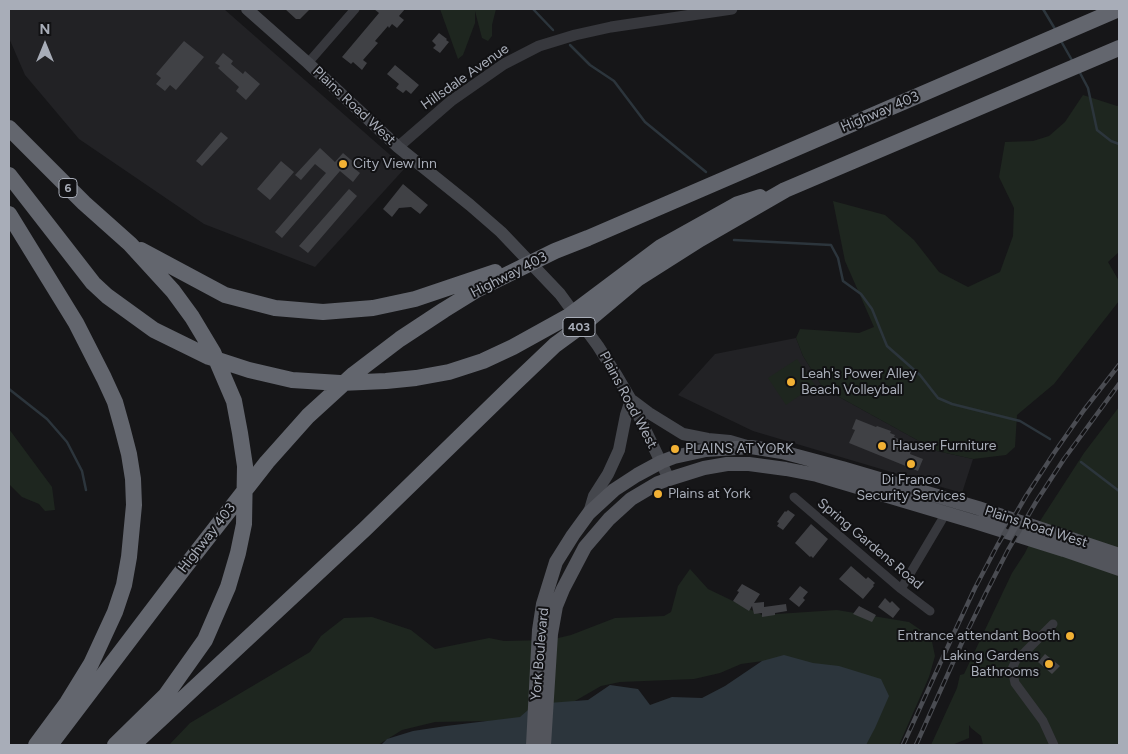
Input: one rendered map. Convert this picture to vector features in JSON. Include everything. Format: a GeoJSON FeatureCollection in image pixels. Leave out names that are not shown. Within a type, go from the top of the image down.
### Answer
{"type":"FeatureCollection","features":[{"type":"Feature","properties":{"kind":"highway","name":"Highway 403"},"geometry":{"type":"LineString","coordinates":[[50,745],[267,462],[308,416],[354,374],[400,339],[478,290],[555,251],[1119,9]]}},
{"type":"Feature","properties":{"kind":"highway","name":"403"},"geometry":{"type":"LineString","coordinates":[[134,745],[365,529],[555,345],[581,326],[637,279],[700,239],[785,190],[1119,48]]}},
{"type":"Feature","properties":{"kind":"highway","name":"6"},"geometry":{"type":"LineString","coordinates":[[9,128],[77,197],[130,244]]}},
{"type":"Feature","properties":{"kind":"highway"},"geometry":{"type":"LineString","coordinates":[[9,175],[93,283],[107,296],[154,330],[209,357],[249,370],[292,380],[340,383],[386,381],[449,372],[483,361],[513,347],[569,316],[661,247],[738,204],[785,190]]}},
{"type":"Feature","properties":{"kind":"highway"},"geometry":{"type":"LineString","coordinates":[[9,214],[76,322],[104,378],[115,402],[129,454],[133,479],[134,506],[129,557],[124,585],[115,612],[91,664],[67,703],[36,745]]}},
{"type":"Feature","properties":{"kind":"highway"},"geometry":{"type":"LineString","coordinates":[[130,244],[226,295],[274,308],[323,312],[373,308],[415,299],[555,251]]}},
{"type":"Feature","properties":{"kind":"highway"},"geometry":{"type":"LineString","coordinates":[[115,745],[166,695],[205,640],[228,587],[244,524],[245,466],[234,402],[213,352],[192,317],[172,291],[130,244]]}},
{"type":"Feature","properties":{"kind":"main road","name":"Plains Road West"},"geometry":{"type":"LineString","coordinates":[[246,9],[308,63],[398,147],[501,232],[560,294],[598,346],[631,400],[669,479],[704,468],[727,464],[786,468],[946,513],[977,515],[1119,555]]}},
{"type":"Feature","properties":{"kind":"main road"},"geometry":{"type":"LineString","coordinates":[[589,513],[594,496],[620,450],[626,415],[631,400],[684,434],[730,441],[751,447]]}},
{"type":"Feature","properties":{"kind":"main road","name":"Plains Road West"},"geometry":{"type":"LineString","coordinates":[[661,462],[706,450],[751,447],[782,452],[842,468],[977,515],[1064,550],[1119,569]]}},
{"type":"Feature","properties":{"kind":"main road","name":"York Boulevard"},"geometry":{"type":"LineString","coordinates":[[544,745],[545,632],[543,604],[556,562],[573,534],[589,513],[614,490],[661,462]]}},
{"type":"Feature","properties":{"kind":"main road","name":"York Boulevard"},"geometry":{"type":"LineString","coordinates":[[533,745],[545,632],[563,589],[585,547],[609,518],[632,499],[669,479]]}},
{"type":"Feature","properties":{"kind":"street"},"geometry":{"type":"LineString","coordinates":[[308,63],[355,9]]}},
{"type":"Feature","properties":{"kind":"street","name":"Hillsdale Avenue"},"geometry":{"type":"LineString","coordinates":[[398,147],[451,101],[504,64],[539,46],[610,27],[732,9]]}},
{"type":"Feature","properties":{"kind":"street","name":"Spring Gardens Road"},"geometry":{"type":"LineString","coordinates":[[794,497],[901,589],[930,611]]}},
{"type":"Feature","properties":{"kind":"street"},"geometry":{"type":"LineString","coordinates":[[901,589],[946,513]]}},
{"type":"Feature","properties":{"kind":"street"},"geometry":{"type":"LineString","coordinates":[[1053,624],[1016,660],[1012,670],[1015,683],[1043,721],[1054,745]]}},
{"type":"Feature","properties":{"kind":"shaded area"},"geometry":{"type":"Polygon","coordinates":[[[9,9],[224,9],[405,168],[315,267],[204,224],[79,139],[25,75],[9,38],[9,9]]]}},
{"type":"Feature","properties":{"kind":"shaded area"},"geometry":{"type":"Polygon","coordinates":[[[440,9],[496,9],[492,25],[492,36],[488,41],[482,38],[475,11],[475,23],[463,55],[458,59],[440,9]]]}},
{"type":"Feature","properties":{"kind":"shaded area"},"geometry":{"type":"Polygon","coordinates":[[[1083,95],[1119,105],[1119,252],[1108,262],[1119,281],[1119,301],[1054,384],[1017,415],[1015,447],[1006,455],[973,459],[937,451],[823,388],[803,356],[796,338],[800,329],[859,333],[874,327],[845,261],[833,201],[885,215],[914,240],[939,272],[968,287],[1000,272],[1013,236],[1014,208],[999,177],[1005,142],[1033,141],[1049,136],[1065,122],[1083,95]]]}},
{"type":"Feature","properties":{"kind":"shaded area"},"geometry":{"type":"Polygon","coordinates":[[[796,338],[803,356],[823,388],[937,451],[973,459],[962,493],[753,431],[678,395],[715,354],[796,338]]]}},
{"type":"Feature","properties":{"kind":"shaded area","name":"Leah's Power Alley Beach Volleyball"},"geometry":{"type":"Polygon","coordinates":[[[797,359],[815,385],[786,405],[768,378],[797,359]]]}},
{"type":"Feature","properties":{"kind":"shaded area"},"geometry":{"type":"Polygon","coordinates":[[[1119,407],[1119,745],[983,745],[981,736],[969,725],[969,738],[952,745],[931,745],[957,688],[960,675],[964,674],[1012,573],[1025,553],[1040,521],[1084,453],[1119,407]]]}},
{"type":"Feature","properties":{"kind":"shaded area"},"geometry":{"type":"Polygon","coordinates":[[[9,429],[52,487],[55,510],[45,511],[39,504],[22,497],[9,484],[9,429]]]}},
{"type":"Feature","properties":{"kind":"shaded area"},"geometry":{"type":"Polygon","coordinates":[[[690,569],[708,589],[762,615],[837,610],[909,622],[931,637],[935,656],[929,677],[899,745],[865,745],[815,664],[763,661],[741,664],[720,673],[694,679],[620,682],[601,686],[542,720],[435,722],[402,730],[378,745],[169,745],[190,723],[310,652],[321,636],[344,618],[372,617],[411,630],[435,649],[489,638],[504,641],[550,640],[571,635],[615,618],[664,616],[671,612],[678,586],[690,569]]]}},
{"type":"Feature","properties":{"kind":"shaded area"},"geometry":{"type":"Polygon","coordinates":[[[784,655],[813,663],[839,666],[881,679],[889,696],[866,745],[381,745],[387,739],[413,731],[520,717],[535,704],[588,700],[610,685],[638,689],[650,705],[672,697],[702,698],[725,686],[762,661],[784,655]]]}},
{"type":"Feature","properties":{"kind":"building"},"geometry":{"type":"Polygon","coordinates":[[[285,9],[310,9],[300,19],[296,19],[285,9]]]}},
{"type":"Feature","properties":{"kind":"building"},"geometry":{"type":"Polygon","coordinates":[[[374,9],[405,9],[399,16],[404,20],[397,28],[392,24],[389,28],[388,26],[375,41],[378,43],[363,60],[367,63],[362,70],[353,62],[351,64],[342,57],[379,13],[374,9]]]}},
{"type":"Feature","properties":{"kind":"building"},"geometry":{"type":"Polygon","coordinates":[[[439,33],[449,42],[440,53],[433,48],[436,45],[432,41],[439,33]]]}},
{"type":"Feature","properties":{"kind":"building"},"geometry":{"type":"Polygon","coordinates":[[[184,41],[204,57],[176,90],[170,85],[165,91],[156,84],[161,78],[156,74],[184,41]]]}},
{"type":"Feature","properties":{"kind":"building"},"geometry":{"type":"Polygon","coordinates":[[[223,53],[233,61],[231,64],[243,74],[245,71],[260,84],[246,100],[236,91],[239,87],[215,63],[223,53]]]}},
{"type":"Feature","properties":{"kind":"building"},"geometry":{"type":"Polygon","coordinates":[[[395,65],[419,85],[411,94],[406,90],[403,93],[396,88],[399,84],[387,74],[395,65]]]}},
{"type":"Feature","properties":{"kind":"building"},"geometry":{"type":"Polygon","coordinates":[[[221,132],[228,138],[202,166],[196,161],[221,132]]]}},
{"type":"Feature","properties":{"kind":"building"},"geometry":{"type":"Polygon","coordinates":[[[320,148],[335,162],[343,153],[358,166],[355,169],[360,173],[353,182],[340,171],[282,238],[275,232],[326,173],[315,164],[301,180],[295,175],[320,148]]]}},
{"type":"Feature","properties":{"kind":"building"},"geometry":{"type":"Polygon","coordinates":[[[281,161],[294,172],[270,200],[257,189],[281,161]]]}},
{"type":"Feature","properties":{"kind":"building"},"geometry":{"type":"Polygon","coordinates":[[[403,184],[428,205],[420,214],[411,207],[399,208],[392,217],[383,209],[403,184]]]}},
{"type":"Feature","properties":{"kind":"building"},"geometry":{"type":"Polygon","coordinates":[[[349,189],[357,196],[308,253],[299,246],[349,189]]]}},
{"type":"Feature","properties":{"kind":"building","name":"Hauser Furniture"},"geometry":{"type":"Polygon","coordinates":[[[856,419],[891,431],[890,433],[895,435],[894,437],[909,444],[907,448],[911,450],[910,454],[923,459],[918,471],[849,443],[855,430],[852,429],[856,419]]]}},
{"type":"Feature","properties":{"kind":"building"},"geometry":{"type":"Polygon","coordinates":[[[788,510],[795,515],[783,530],[777,526],[779,523],[777,522],[785,511],[788,510]]]}},
{"type":"Feature","properties":{"kind":"building"},"geometry":{"type":"Polygon","coordinates":[[[811,524],[828,539],[813,558],[795,543],[811,524]]]}},
{"type":"Feature","properties":{"kind":"building"},"geometry":{"type":"Polygon","coordinates":[[[851,566],[866,579],[868,577],[875,583],[863,599],[839,579],[851,566]]]}},
{"type":"Feature","properties":{"kind":"building"},"geometry":{"type":"Polygon","coordinates":[[[742,584],[760,594],[754,603],[764,602],[764,607],[786,604],[787,611],[762,617],[762,613],[754,614],[752,606],[749,611],[733,601],[742,584]]]}},
{"type":"Feature","properties":{"kind":"building"},"geometry":{"type":"Polygon","coordinates":[[[800,586],[808,592],[803,598],[805,600],[799,607],[789,599],[800,586]]]}},
{"type":"Feature","properties":{"kind":"building"},"geometry":{"type":"Polygon","coordinates":[[[885,598],[890,603],[892,601],[900,609],[893,618],[878,607],[885,598]]]}},
{"type":"Feature","properties":{"kind":"building"},"geometry":{"type":"Polygon","coordinates":[[[859,606],[876,615],[872,622],[853,614],[859,606]]]}},
{"type":"Feature","properties":{"kind":"building","name":"Laking Gardens Bathrooms"},"geometry":{"type":"Polygon","coordinates":[[[1045,654],[1060,666],[1052,674],[1038,662],[1045,654]]]}},
{"type":"Feature","properties":{"kind":"waterway"},"geometry":{"type":"LineString","coordinates":[[533,9],[553,30]]}},
{"type":"Feature","properties":{"kind":"waterway"},"geometry":{"type":"LineString","coordinates":[[1043,9],[1055,29]]}},
{"type":"Feature","properties":{"kind":"waterway"},"geometry":{"type":"LineString","coordinates":[[1061,41],[1073,62]]}},
{"type":"Feature","properties":{"kind":"waterway"},"geometry":{"type":"LineString","coordinates":[[570,45],[590,65],[614,81],[645,122],[706,172]]}},
{"type":"Feature","properties":{"kind":"waterway"},"geometry":{"type":"LineString","coordinates":[[1079,71],[1088,88],[1097,130],[1111,141],[1119,144]]}},
{"type":"Feature","properties":{"kind":"waterway"},"geometry":{"type":"LineString","coordinates":[[734,240],[831,245],[838,258],[843,281],[861,294],[872,309],[887,346],[920,375],[938,398],[952,404],[1020,421],[1050,439]]}},
{"type":"Feature","properties":{"kind":"waterway"},"geometry":{"type":"LineString","coordinates":[[9,389],[47,419],[67,442],[82,471],[86,490]]}},
{"type":"Feature","properties":{"kind":"waterway"},"geometry":{"type":"LineString","coordinates":[[1081,462],[1119,491]]}},
{"type":"Feature","properties":{"kind":"railway"},"geometry":{"type":"LineString","coordinates":[[903,745],[975,588],[997,546],[1054,453],[1119,365]]}},
{"type":"Feature","properties":{"kind":"railway"},"geometry":{"type":"LineString","coordinates":[[916,745],[964,638],[1008,550],[1064,459],[1119,384]]}},
{"type":"Feature","properties":{"kind":"place","name":"City View Inn"},"geometry":{"type":"Point","coordinates":[343,164]}},
{"type":"Feature","properties":{"kind":"place","name":"Leah's Power Alley Beach Volleyball"},"geometry":{"type":"Point","coordinates":[791,382]}},
{"type":"Feature","properties":{"kind":"place","name":"Hauser Furniture"},"geometry":{"type":"Point","coordinates":[882,446]}},
{"type":"Feature","properties":{"kind":"place","name":"PLAINS AT YORK"},"geometry":{"type":"Point","coordinates":[675,449]}},
{"type":"Feature","properties":{"kind":"place","name":"Di Franco Security Services"},"geometry":{"type":"Point","coordinates":[911,464]}},
{"type":"Feature","properties":{"kind":"place","name":"Plains at York"},"geometry":{"type":"Point","coordinates":[658,494]}},
{"type":"Feature","properties":{"kind":"place","name":"Entrance attendant Booth"},"geometry":{"type":"Point","coordinates":[1070,636]}},
{"type":"Feature","properties":{"kind":"place","name":"Laking Gardens Bathrooms"},"geometry":{"type":"Point","coordinates":[1049,664]}}]}
